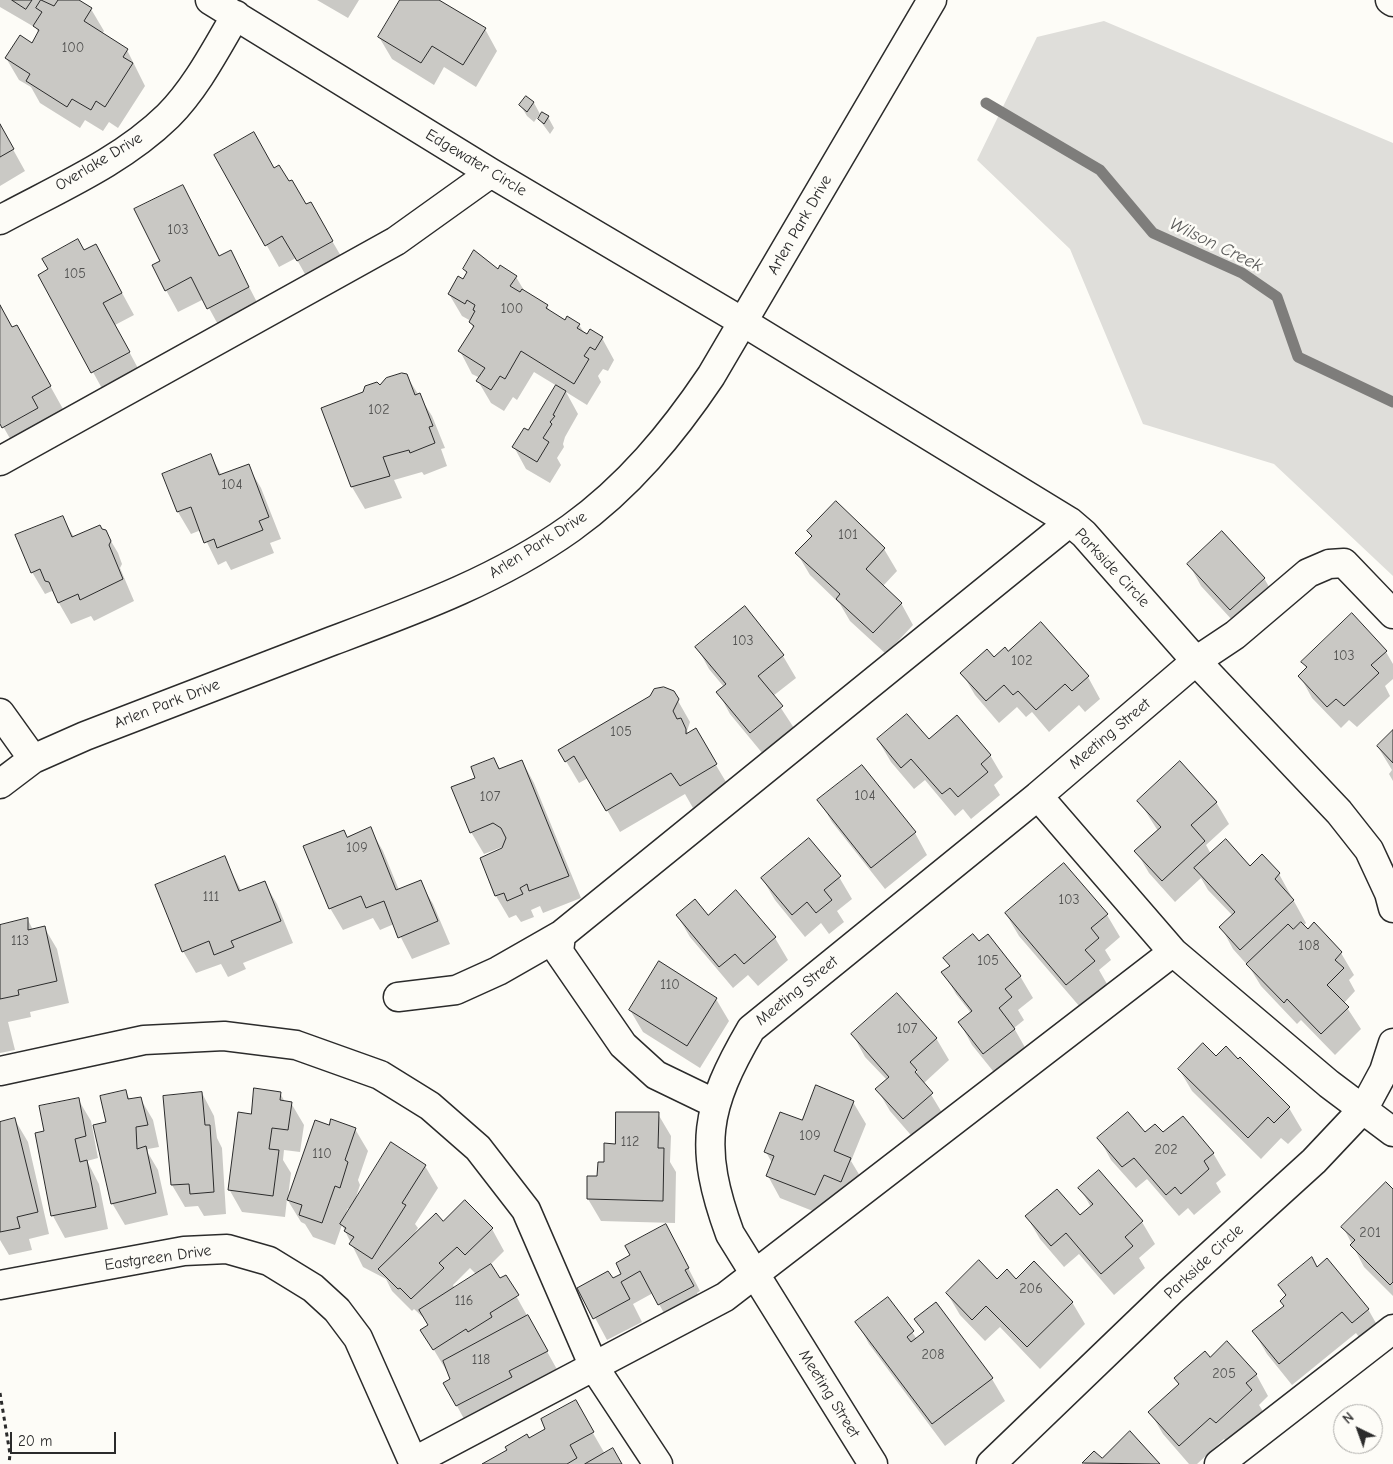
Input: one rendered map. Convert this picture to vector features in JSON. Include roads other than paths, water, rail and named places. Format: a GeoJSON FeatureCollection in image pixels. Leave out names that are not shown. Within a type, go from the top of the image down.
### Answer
{"type":"FeatureCollection","features":[{"type":"Feature","properties":{"kind":"street","name":"Edgewater Circle"},"geometry":{"type":"LineString","coordinates":[[210,0],[491,173],[743,322]]}},
{"type":"Feature","properties":{"kind":"street","name":"Arlen Park Drive"},"geometry":{"type":"LineString","coordinates":[[0,784],[33,758],[85,736],[444,599],[509,567],[570,529],[634,475],[686,413],[743,322],[932,0]]}},
{"type":"Feature","properties":{"kind":"street","name":"Overlake Drive"},"geometry":{"type":"LineString","coordinates":[[0,220],[111,159],[145,136],[168,115],[192,87],[236,15]]}},
{"type":"Feature","properties":{"kind":"street"},"geometry":{"type":"LineString","coordinates":[[0,461],[396,241],[491,173]]}},
{"type":"Feature","properties":{"kind":"street","name":"Parkside Circle"},"geometry":{"type":"LineString","coordinates":[[743,322],[1070,522],[1084,534],[1196,661],[1339,812],[1369,850],[1389,893],[1393,908]]}},
{"type":"Feature","properties":{"kind":"street"},"geometry":{"type":"LineString","coordinates":[[398,997],[456,990],[498,971],[561,935],[1070,522]]}},
{"type":"Feature","properties":{"kind":"street","name":"Meeting Street"},"geometry":{"type":"LineString","coordinates":[[873,1464],[730,1234],[716,1196],[710,1166],[709,1138],[716,1104],[727,1069],[751,1028],[1038,796],[1196,661],[1235,635],[1308,574],[1329,564],[1344,563],[1393,614]]}},
{"type":"Feature","properties":{"kind":"street"},"geometry":{"type":"LineString","coordinates":[[0,713],[33,758]]}},
{"type":"Feature","properties":{"kind":"street"},"geometry":{"type":"LineString","coordinates":[[1038,796],[1172,952],[1329,1084],[1364,1108],[1393,1132]]}},
{"type":"Feature","properties":{"kind":"street"},"geometry":{"type":"LineString","coordinates":[[561,935],[559,952],[623,1044],[656,1075],[716,1104]]}},
{"type":"Feature","properties":{"kind":"street"},"geometry":{"type":"LineString","coordinates":[[413,1463],[724,1297],[1172,952]]}},
{"type":"Feature","properties":{"kind":"street"},"geometry":{"type":"LineString","coordinates":[[0,1071],[144,1040],[224,1036],[296,1045],[380,1075],[430,1106],[478,1148],[526,1210],[594,1367],[658,1464]]}},
{"type":"Feature","properties":{"kind":"street","name":"Parkside Circle"},"geometry":{"type":"LineString","coordinates":[[991,1464],[1171,1292],[1314,1161],[1364,1108],[1384,1071],[1393,1043]]}},
{"type":"Feature","properties":{"kind":"street","name":"Eastgreen Drive"},"geometry":{"type":"LineString","coordinates":[[0,1285],[184,1251],[227,1249],[269,1261],[313,1288],[337,1310],[358,1338],[413,1463]]}},
{"type":"Feature","properties":{"kind":"street"},"geometry":{"type":"LineString","coordinates":[[1219,1464],[1393,1329]]}},
{"type":"Feature","properties":{"kind":"waterway","name":"Wilson Creek"},"geometry":{"type":"LineString","coordinates":[[986,103],[1100,170],[1153,233],[1242,273],[1277,297],[1298,357],[1393,402]]}}]}
